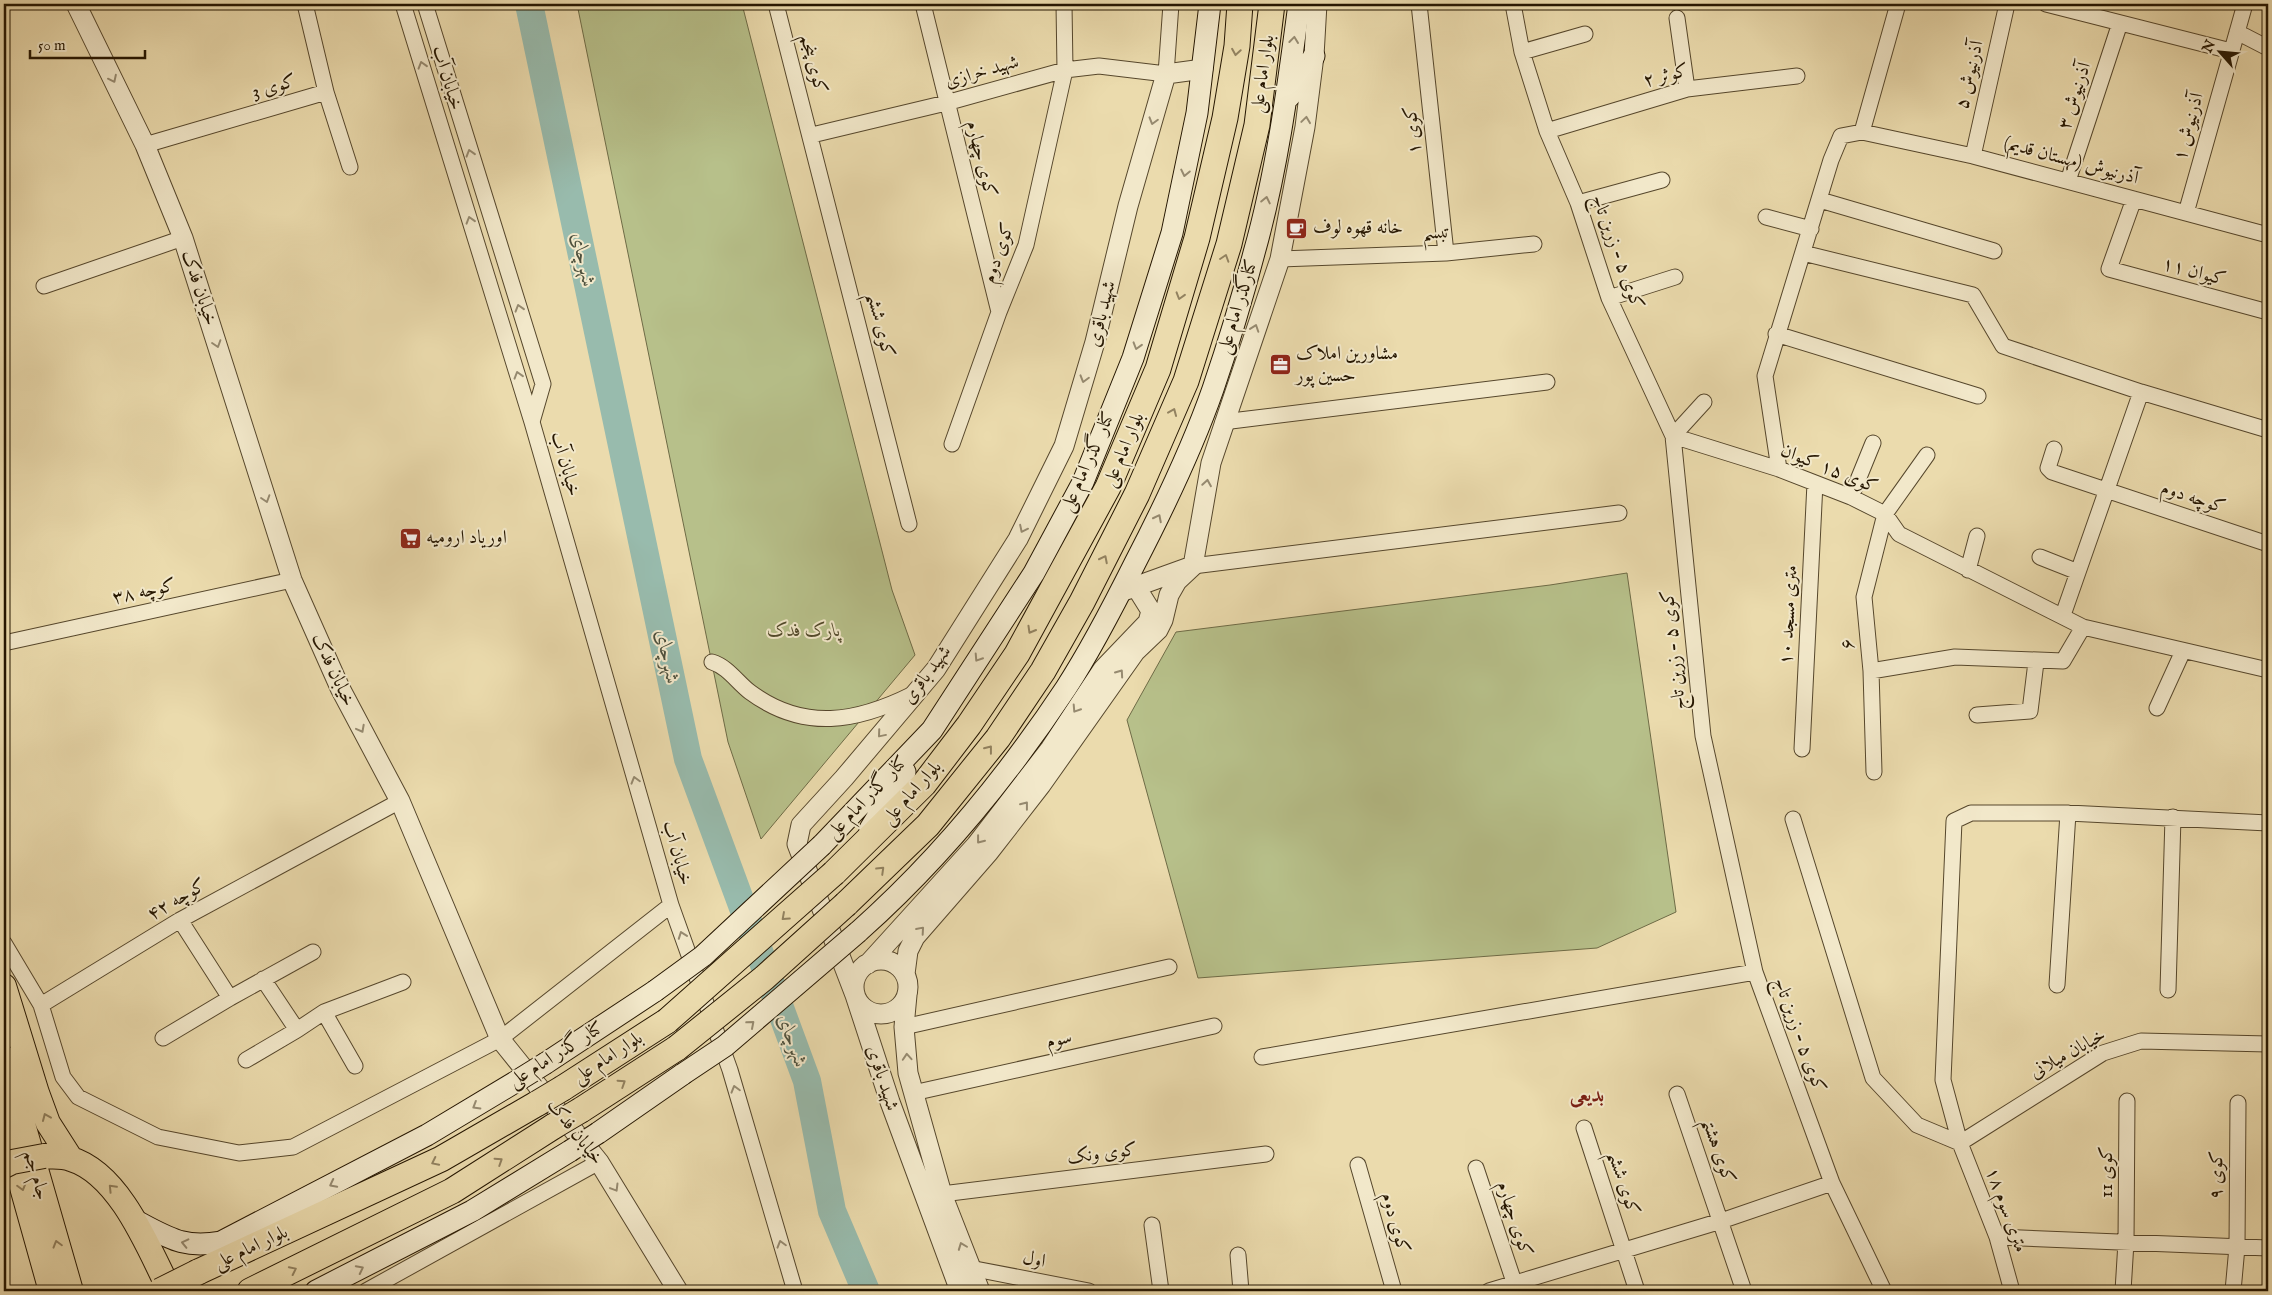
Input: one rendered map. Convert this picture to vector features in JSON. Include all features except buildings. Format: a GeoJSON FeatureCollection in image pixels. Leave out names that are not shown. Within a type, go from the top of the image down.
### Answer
{"type":"FeatureCollection","features":[{"type":"Feature","properties":{"kind":"highway","name":"بلوار امام علی"},"geometry":{"type":"LineString","coordinates":[[160,1291],[440,1160],[538,1103],[666,1021],[834,873],[924,784],[969,725],[1017,654],[1108,488],[1158,369],[1198,238],[1225,118],[1237,46],[1240,4]]}},
{"type":"Feature","properties":{"kind":"highway","name":"بلوار امام علی"},"geometry":{"type":"LineString","coordinates":[[250,1291],[452,1191],[677,1048],[764,978],[846,904],[928,825],[998,738],[1043,671],[1082,602],[1138,494],[1186,381],[1229,244],[1257,125],[1272,4]]}},
{"type":"Feature","properties":{"kind":"main road","name":"کنار گذر امام علی"},"geometry":{"type":"LineString","coordinates":[[134,1220],[172,1240],[198,1246],[221,1242],[427,1135],[517,1081],[655,991],[703,956],[822,845],[932,730],[1034,574],[1083,482],[1133,358],[1172,233],[1198,114],[1210,4]]}},
{"type":"Feature","properties":{"kind":"main road","name":"کنارگذر امام علی"},"geometry":{"type":"LineString","coordinates":[[1128,590],[1168,500],[1212,390],[1255,251],[1285,112],[1299,4]]}},
{"type":"Feature","properties":{"kind":"main road"},"geometry":{"type":"LineString","coordinates":[[1285,112],[1314,56]]}},
{"type":"Feature","properties":{"kind":"main road"},"geometry":{"type":"LineString","coordinates":[[316,1291],[472,1211],[570,1151],[725,1046],[858,932],[905,889],[969,819],[1020,754],[1068,686],[1128,590]]}},
{"type":"Feature","properties":{"kind":"main road"},"geometry":{"type":"LineString","coordinates":[[854,854],[932,730]]}},
{"type":"Feature","properties":{"kind":"main road"},"geometry":{"type":"LineString","coordinates":[[4,986],[48,1123],[72,1158],[99,1175],[117,1192],[134,1220],[170,1291]]}},
{"type":"Feature","properties":{"kind":"main road","name":"جام جم"},"geometry":{"type":"LineString","coordinates":[[4,1058],[71,1291]]}},
{"type":"Feature","properties":{"kind":"main road","name":"جام جم"},"geometry":{"type":"LineString","coordinates":[[4,1123],[51,1291]]}},
{"type":"Feature","properties":{"kind":"main road"},"geometry":{"type":"LineString","coordinates":[[4,1166],[12,1162],[44,1156],[72,1158]]}},
{"type":"Feature","properties":{"kind":"street","name":"خیابان فدک"},"geometry":{"type":"LineString","coordinates":[[76,4],[145,145],[183,238],[292,580],[340,688],[400,801],[500,1039],[599,1162],[678,1291]]}},
{"type":"Feature","properties":{"kind":"street","name":"کوی 3"},"geometry":{"type":"LineString","coordinates":[[145,145],[326,92],[305,4]]}},
{"type":"Feature","properties":{"kind":"street","name":"خیابان آب"},"geometry":{"type":"LineString","coordinates":[[403,4],[532,422],[671,905],[730,1070],[795,1291]]}},
{"type":"Feature","properties":{"kind":"street","name":"خیابان آب"},"geometry":{"type":"LineString","coordinates":[[425,4],[543,384],[532,422]]}},
{"type":"Feature","properties":{"kind":"street","name":"کوی پنجم"},"geometry":{"type":"LineString","coordinates":[[776,4],[812,135]]}},
{"type":"Feature","properties":{"kind":"street","name":"کوی چهارم"},"geometry":{"type":"LineString","coordinates":[[923,4],[999,312]]}},
{"type":"Feature","properties":{"kind":"street","name":"کوی دوم"},"geometry":{"type":"LineString","coordinates":[[952,444],[999,312],[1026,246],[1065,70],[1064,4]]}},
{"type":"Feature","properties":{"kind":"street"},"geometry":{"type":"LineString","coordinates":[[1172,4],[1166,74],[1203,69]]}},
{"type":"Feature","properties":{"kind":"street"},"geometry":{"type":"LineString","coordinates":[[1128,590],[1148,604],[1151,611],[1148,622],[1103,669],[1050,749],[976,845],[856,977],[855,995],[866,1010],[882,1014],[897,1008],[906,995],[908,988],[905,974],[908,951],[915,937],[1041,785],[1135,652],[1158,630],[1163,620],[1169,595],[1177,580],[1193,566],[1211,463],[1223,422],[1280,259],[1299,159],[1314,56],[1317,4]]}},
{"type":"Feature","properties":{"kind":"street","name":"کوی ۱"},"geometry":{"type":"LineString","coordinates":[[1420,4],[1446,253]]}},
{"type":"Feature","properties":{"kind":"street","name":"کوی ۵ - زرین تاج"},"geometry":{"type":"LineString","coordinates":[[1513,4],[1522,52],[1548,131],[1578,203],[1609,298],[1673,436],[1703,736],[1755,972],[1832,1183],[1884,1291]]}},
{"type":"Feature","properties":{"kind":"street"},"geometry":{"type":"LineString","coordinates":[[1779,469],[1765,376],[1776,334],[1841,136],[1862,132],[1898,4]]}},
{"type":"Feature","properties":{"kind":"street","name":"آذرنیوش ۵"},"geometry":{"type":"LineString","coordinates":[[1973,156],[2007,4]]}},
{"type":"Feature","properties":{"kind":"street"},"geometry":{"type":"LineString","coordinates":[[2046,4],[2231,51]]}},
{"type":"Feature","properties":{"kind":"street","name":"آذرنیوش ۱"},"geometry":{"type":"LineString","coordinates":[[2186,213],[2245,4]]}},
{"type":"Feature","properties":{"kind":"street"},"geometry":{"type":"LineString","coordinates":[[1677,18],[1687,89]]}},
{"type":"Feature","properties":{"kind":"street","name":"آذرنیوش ۳"},"geometry":{"type":"LineString","coordinates":[[2068,181],[2120,23]]}},
{"type":"Feature","properties":{"kind":"street"},"geometry":{"type":"LineString","coordinates":[[2236,32],[2268,48]]}},
{"type":"Feature","properties":{"kind":"street"},"geometry":{"type":"LineString","coordinates":[[1522,52],[1585,34]]}},
{"type":"Feature","properties":{"kind":"street","name":"شهید خرازی"},"geometry":{"type":"LineString","coordinates":[[812,135],[946,103],[1065,70],[1099,66],[1166,74]]}},
{"type":"Feature","properties":{"kind":"street","name":"شهید باقری"},"geometry":{"type":"LineString","coordinates":[[960,1291],[890,1102],[855,995],[797,844],[801,825],[844,778],[936,669],[1018,539],[1064,446],[1095,342],[1128,206],[1166,74]]}},
{"type":"Feature","properties":{"kind":"street","name":"کوثر ۲"},"geometry":{"type":"LineString","coordinates":[[1548,131],[1687,89],[1797,76]]}},
{"type":"Feature","properties":{"kind":"street"},"geometry":{"type":"LineString","coordinates":[[326,92],[350,167]]}},
{"type":"Feature","properties":{"kind":"street"},"geometry":{"type":"LineString","coordinates":[[1285,112],[1299,159]]}},
{"type":"Feature","properties":{"kind":"street","name":"آذرنیوش (مهستان قدیم)"},"geometry":{"type":"LineString","coordinates":[[1862,132],[1973,156],[2268,235]]}},
{"type":"Feature","properties":{"kind":"street","name":"کوی ششم"},"geometry":{"type":"LineString","coordinates":[[812,135],[909,524]]}},
{"type":"Feature","properties":{"kind":"street"},"geometry":{"type":"LineString","coordinates":[[1578,203],[1662,180]]}},
{"type":"Feature","properties":{"kind":"street","name":"کیوان ۱۱"},"geometry":{"type":"LineString","coordinates":[[2134,199],[2109,270],[2268,312]]}},
{"type":"Feature","properties":{"kind":"street"},"geometry":{"type":"LineString","coordinates":[[1820,200],[1994,252]]}},
{"type":"Feature","properties":{"kind":"street"},"geometry":{"type":"LineString","coordinates":[[1766,217],[1811,229]]}},
{"type":"Feature","properties":{"kind":"street"},"geometry":{"type":"LineString","coordinates":[[44,286],[183,238]]}},
{"type":"Feature","properties":{"kind":"street","name":"تبسم"},"geometry":{"type":"LineString","coordinates":[[1280,259],[1446,253],[1534,244]]}},
{"type":"Feature","properties":{"kind":"street"},"geometry":{"type":"LineString","coordinates":[[1803,254],[1973,295],[2003,346],[2141,392],[2268,430]]}},
{"type":"Feature","properties":{"kind":"street"},"geometry":{"type":"LineString","coordinates":[[1609,298],[1676,277]]}},
{"type":"Feature","properties":{"kind":"street"},"geometry":{"type":"LineString","coordinates":[[1776,334],[1978,396]]}},
{"type":"Feature","properties":{"kind":"street"},"geometry":{"type":"LineString","coordinates":[[1223,422],[1547,382]]}},
{"type":"Feature","properties":{"kind":"street"},"geometry":{"type":"LineString","coordinates":[[2063,616],[2141,392]]}},
{"type":"Feature","properties":{"kind":"street"},"geometry":{"type":"LineString","coordinates":[[1673,436],[1704,402]]}},
{"type":"Feature","properties":{"kind":"street","name":"کوی ۱۵ کیوان"},"geometry":{"type":"LineString","coordinates":[[1673,436],[1779,469],[1851,497],[1886,514],[1899,534],[2083,627],[2268,670]]}},
{"type":"Feature","properties":{"kind":"street"},"geometry":{"type":"LineString","coordinates":[[1851,497],[1873,443]]}},
{"type":"Feature","properties":{"kind":"street","name":"کوچه دوم"},"geometry":{"type":"LineString","coordinates":[[2054,449],[2048,470],[2268,544]]}},
{"type":"Feature","properties":{"kind":"street","name":"۶"},"geometry":{"type":"LineString","coordinates":[[1874,772],[1871,671],[1864,597],[1886,514],[1927,455]]}},
{"type":"Feature","properties":{"kind":"street","name":"۱۰ متری مسجد"},"geometry":{"type":"LineString","coordinates":[[1802,748],[1815,483]]}},
{"type":"Feature","properties":{"kind":"street"},"geometry":{"type":"LineString","coordinates":[[1128,590],[1193,566],[1619,513]]}},
{"type":"Feature","properties":{"kind":"street"},"geometry":{"type":"LineString","coordinates":[[1968,570],[1977,536]]}},
{"type":"Feature","properties":{"kind":"street"},"geometry":{"type":"LineString","coordinates":[[2040,557],[2078,572]]}},
{"type":"Feature","properties":{"kind":"street","name":"کوچه ۳۸"},"geometry":{"type":"LineString","coordinates":[[4,643],[292,580]]}},
{"type":"Feature","properties":{"kind":"street"},"geometry":{"type":"LineString","coordinates":[[1871,671],[1955,657],[2063,662],[2083,627]]}},
{"type":"Feature","properties":{"kind":"street"},"geometry":{"type":"LineString","coordinates":[[2157,708],[2183,651]]}},
{"type":"Feature","properties":{"kind":"street"},"geometry":{"type":"LineString","coordinates":[[712,662],[721,665],[750,693],[802,717],[840,720],[866,713],[915,694]]}},
{"type":"Feature","properties":{"kind":"street"},"geometry":{"type":"LineString","coordinates":[[1977,715],[2037,711],[2036,662]]}},
{"type":"Feature","properties":{"kind":"street","name":"کوچه ۴۲"},"geometry":{"type":"LineString","coordinates":[[41,1005],[180,920],[400,801]]}},
{"type":"Feature","properties":{"kind":"street","name":"۱۸ متری سوم"},"geometry":{"type":"LineString","coordinates":[[2012,1291],[1997,1236],[1960,1143],[1943,1080],[1954,822],[1971,813],[2068,813]]}},
{"type":"Feature","properties":{"kind":"street"},"geometry":{"type":"LineString","coordinates":[[2057,985],[2068,813],[2268,823]]}},
{"type":"Feature","properties":{"kind":"street"},"geometry":{"type":"LineString","coordinates":[[2168,990],[2173,817]]}},
{"type":"Feature","properties":{"kind":"street"},"geometry":{"type":"LineString","coordinates":[[1793,818],[1873,1078],[1917,1125],[1960,1143]]}},
{"type":"Feature","properties":{"kind":"street"},"geometry":{"type":"LineString","coordinates":[[4,943],[41,1005],[63,1077],[78,1097],[158,1137],[238,1153],[293,1147],[500,1039],[671,905]]}},
{"type":"Feature","properties":{"kind":"street"},"geometry":{"type":"LineString","coordinates":[[180,920],[230,998]]}},
{"type":"Feature","properties":{"kind":"street"},"geometry":{"type":"LineString","coordinates":[[162,1038],[313,952]]}},
{"type":"Feature","properties":{"kind":"street"},"geometry":{"type":"LineString","coordinates":[[868,964],[884,960],[892,962],[905,974]]}},
{"type":"Feature","properties":{"kind":"street"},"geometry":{"type":"LineString","coordinates":[[904,1027],[1170,968]]}},
{"type":"Feature","properties":{"kind":"street"},"geometry":{"type":"LineString","coordinates":[[1262,1057],[1755,972]]}},
{"type":"Feature","properties":{"kind":"street"},"geometry":{"type":"LineString","coordinates":[[264,979],[297,1030]]}},
{"type":"Feature","properties":{"kind":"street"},"geometry":{"type":"LineString","coordinates":[[246,1060],[324,1012],[403,982]]}},
{"type":"Feature","properties":{"kind":"street","name":"شهید باقری"},"geometry":{"type":"LineString","coordinates":[[906,995],[904,1027],[908,1073],[942,1194],[980,1291]]}},
{"type":"Feature","properties":{"kind":"street"},"geometry":{"type":"LineString","coordinates":[[324,1012],[354,1066]]}},
{"type":"Feature","properties":{"kind":"street","name":"سوم"},"geometry":{"type":"LineString","coordinates":[[913,1093],[1214,1026]]}},
{"type":"Feature","properties":{"kind":"street","name":"خیابان میلانی"},"geometry":{"type":"LineString","coordinates":[[1960,1143],[2103,1053],[2141,1041],[2268,1044]]}},
{"type":"Feature","properties":{"kind":"street","name":"کوی هشتم"},"geometry":{"type":"LineString","coordinates":[[1677,1094],[1744,1291]]}},
{"type":"Feature","properties":{"kind":"street","name":"کوی 11"},"geometry":{"type":"LineString","coordinates":[[2124,1291],[2127,1101]]}},
{"type":"Feature","properties":{"kind":"street","name":"کوی ۹"},"geometry":{"type":"LineString","coordinates":[[2232,1291],[2236,1247],[2238,1103]]}},
{"type":"Feature","properties":{"kind":"street","name":"کوی ششم"},"geometry":{"type":"LineString","coordinates":[[1584,1128],[1637,1291]]}},
{"type":"Feature","properties":{"kind":"street","name":"کوی ونک"},"geometry":{"type":"LineString","coordinates":[[942,1194],[1266,1154]]}},
{"type":"Feature","properties":{"kind":"street"},"geometry":{"type":"LineString","coordinates":[[366,1291],[599,1162]]}},
{"type":"Feature","properties":{"kind":"street","name":"کوی دوم"},"geometry":{"type":"LineString","coordinates":[[1358,1165],[1394,1291]]}},
{"type":"Feature","properties":{"kind":"street","name":"کوی چهارم"},"geometry":{"type":"LineString","coordinates":[[1476,1168],[1516,1287]]}},
{"type":"Feature","properties":{"kind":"street"},"geometry":{"type":"LineString","coordinates":[[1489,1291],[1516,1287],[1832,1183]]}},
{"type":"Feature","properties":{"kind":"street"},"geometry":{"type":"LineString","coordinates":[[1152,1225],[1160,1291]]}},
{"type":"Feature","properties":{"kind":"street"},"geometry":{"type":"LineString","coordinates":[[1997,1236],[2268,1248]]}},
{"type":"Feature","properties":{"kind":"street"},"geometry":{"type":"LineString","coordinates":[[1238,1255],[1242,1291]]}},
{"type":"Feature","properties":{"kind":"street","name":"اول"},"geometry":{"type":"LineString","coordinates":[[970,1268],[1089,1291]]}},
{"type":"Feature","properties":{"kind":"green space","name":"پارک فدک"},"geometry":{"type":"Polygon","coordinates":[[[577,4],[742,4],[892,590],[915,655],[761,839],[728,742],[577,4]]]}},
{"type":"Feature","properties":{"kind":"green space"},"geometry":{"type":"Polygon","coordinates":[[[1627,573],[1676,912],[1597,948],[1198,978],[1127,720],[1176,632],[1550,585],[1627,573]]]}},
{"type":"Feature","properties":{"kind":"waterway","name":"شهرچای"},"geometry":{"type":"LineString","coordinates":[[529,4],[688,759],[807,1081],[832,1211],[866,1291]]}},
{"type":"Feature","properties":{"kind":"place","name":"خانه قهوه لوف"},"geometry":{"type":"Point","coordinates":[1297,228]}},
{"type":"Feature","properties":{"kind":"place","name":"مشاورین املاک حسین پور"},"geometry":{"type":"Point","coordinates":[1280,365]}},
{"type":"Feature","properties":{"kind":"place","name":"اوریاد ارومیه"},"geometry":{"type":"Point","coordinates":[410,538]}},
{"type":"Feature","properties":{"kind":"district","name":"بدیعی"},"geometry":{"type":"Point","coordinates":[1587,1095]}}]}
